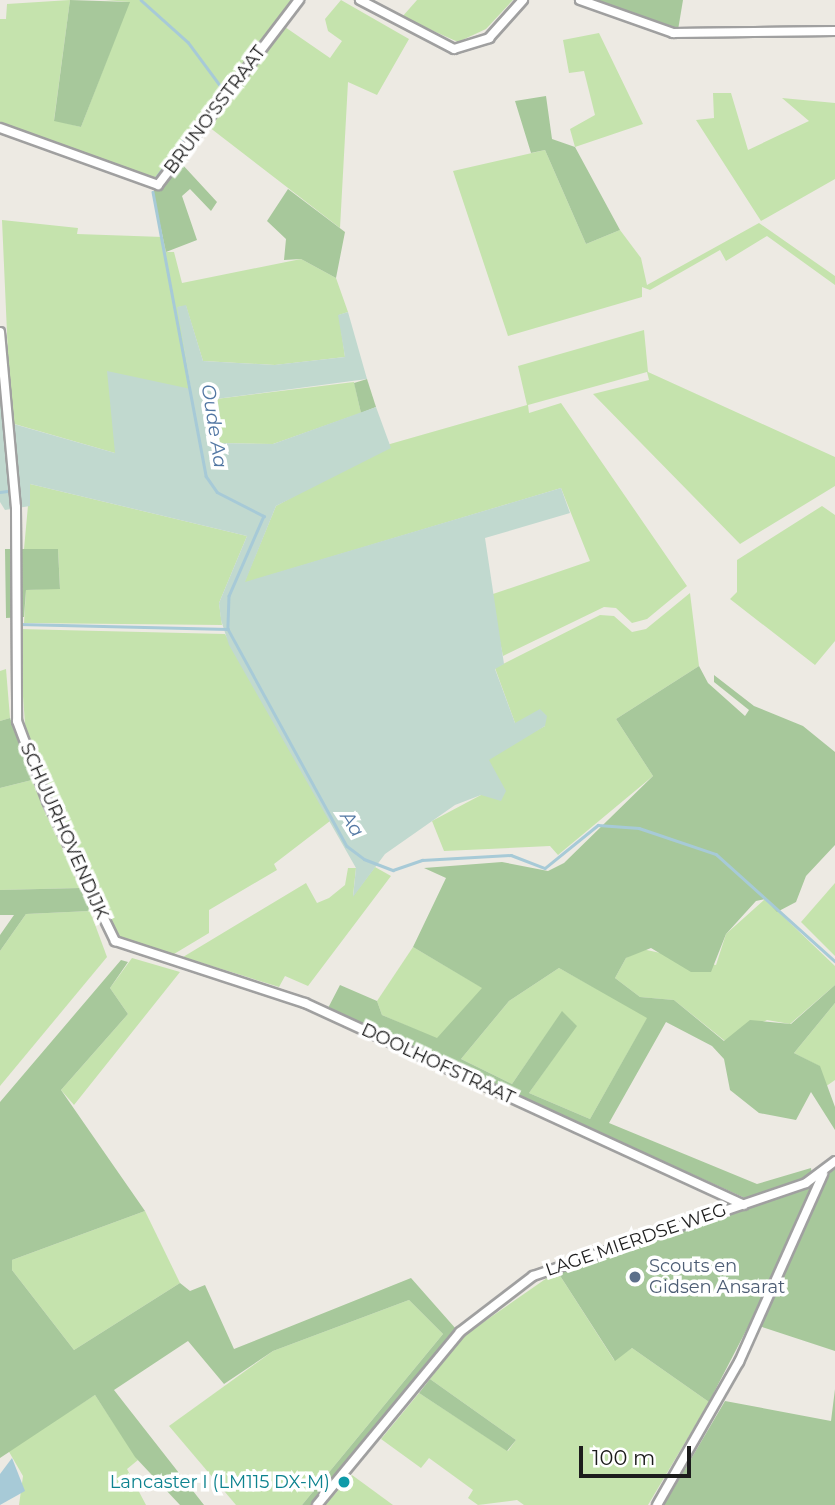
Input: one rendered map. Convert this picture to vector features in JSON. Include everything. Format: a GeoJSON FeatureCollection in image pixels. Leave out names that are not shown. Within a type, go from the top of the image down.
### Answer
{"type":"FeatureCollection","features":[{"type":"Feature","properties":{"kind":"street","name":"BRUNO'SSTRAAT"},"geometry":{"type":"LineString","coordinates":[[0,128],[158,185],[299,0]]}},
{"type":"Feature","properties":{"kind":"street"},"geometry":{"type":"LineString","coordinates":[[360,0],[454,49],[489,38],[523,0]]}},
{"type":"Feature","properties":{"kind":"street"},"geometry":{"type":"LineString","coordinates":[[580,0],[673,33],[835,31]]}},
{"type":"Feature","properties":{"kind":"street","name":"SCHUURHOVENDIJK"},"geometry":{"type":"LineString","coordinates":[[0,332],[16,507],[17,721],[47,801],[108,930],[123,948]]}},
{"type":"Feature","properties":{"kind":"street","name":"DOOLHOFSTRAAT"},"geometry":{"type":"LineString","coordinates":[[123,948],[305,1003],[744,1205]]}},
{"type":"Feature","properties":{"kind":"street","name":"LAGE MIERDSE WEG"},"geometry":{"type":"LineString","coordinates":[[317,1505],[460,1332],[533,1276],[744,1205],[823,1174],[835,1161]]}},
{"type":"Feature","properties":{"kind":"street"},"geometry":{"type":"LineString","coordinates":[[657,1505],[739,1362],[823,1174]]}},
{"type":"Feature","properties":{"kind":"green space"},"geometry":{"type":"Polygon","coordinates":[[[70,0],[54,120],[81,127],[129,2],[105,0],[296,0],[153,183],[0,123],[0,19],[6,19],[7,4],[70,0]]]}},
{"type":"Feature","properties":{"kind":"green space"},"geometry":{"type":"Polygon","coordinates":[[[70,0],[130,2],[81,127],[54,121],[70,0]]]}},
{"type":"Feature","properties":{"kind":"green space"},"geometry":{"type":"Polygon","coordinates":[[[341,0],[409,39],[377,95],[348,82],[340,228],[209,127],[285,27],[330,58],[342,41],[328,31],[325,19],[341,0]]]}},
{"type":"Feature","properties":{"kind":"green space"},"geometry":{"type":"Polygon","coordinates":[[[417,0],[513,0],[486,29],[458,42],[402,17],[417,0]]]}},
{"type":"Feature","properties":{"kind":"green space"},"geometry":{"type":"Polygon","coordinates":[[[592,0],[683,0],[678,30],[592,0]]]}},
{"type":"Feature","properties":{"kind":"green space"},"geometry":{"type":"Polygon","coordinates":[[[599,33],[643,124],[575,147],[570,129],[595,115],[584,71],[569,73],[563,40],[599,33]]]}},
{"type":"Feature","properties":{"kind":"green space"},"geometry":{"type":"Polygon","coordinates":[[[713,93],[731,93],[748,150],[809,121],[782,98],[835,103],[835,179],[761,221],[696,120],[714,118],[713,93]]]}},
{"type":"Feature","properties":{"kind":"green space"},"geometry":{"type":"Polygon","coordinates":[[[546,96],[552,139],[575,147],[620,230],[586,244],[545,150],[531,153],[515,101],[546,96]]]}},
{"type":"Feature","properties":{"kind":"green space"},"geometry":{"type":"Polygon","coordinates":[[[545,150],[586,244],[620,230],[641,258],[647,285],[759,223],[835,276],[835,285],[767,236],[726,261],[720,250],[650,290],[642,287],[642,297],[508,336],[453,171],[545,150]]]}},
{"type":"Feature","properties":{"kind":"green space"},"geometry":{"type":"Polygon","coordinates":[[[181,163],[217,202],[211,211],[190,189],[182,196],[197,240],[166,252],[153,192],[181,163]]]}},
{"type":"Feature","properties":{"kind":"green space"},"geometry":{"type":"Polygon","coordinates":[[[288,189],[345,232],[336,278],[301,259],[284,260],[286,239],[267,221],[288,189]]]}},
{"type":"Feature","properties":{"kind":"green space"},"geometry":{"type":"Polygon","coordinates":[[[2,220],[78,228],[77,234],[163,237],[166,252],[174,252],[182,283],[301,259],[336,278],[348,312],[339,315],[345,357],[275,365],[203,361],[186,306],[178,307],[191,389],[115,453],[11,423],[2,220]]]}},
{"type":"Feature","properties":{"kind":"green space"},"geometry":{"type":"Polygon","coordinates":[[[186,305],[203,361],[274,365],[345,357],[338,315],[348,312],[367,379],[208,400],[215,443],[273,444],[376,407],[391,448],[276,506],[245,582],[561,488],[570,513],[485,538],[504,664],[495,669],[515,723],[540,709],[547,716],[545,726],[489,760],[506,791],[501,801],[481,795],[455,805],[385,854],[353,897],[356,868],[229,645],[221,620],[219,603],[247,536],[30,484],[30,506],[5,510],[0,502],[0,393],[3,421],[115,453],[107,371],[191,389],[177,307],[186,305]]]}},
{"type":"Feature","properties":{"kind":"green space"},"geometry":{"type":"Polygon","coordinates":[[[644,330],[648,372],[835,457],[835,486],[740,544],[593,394],[649,380],[647,372],[528,405],[529,413],[561,403],[687,586],[647,619],[632,623],[616,608],[604,607],[503,656],[490,595],[590,561],[561,488],[244,583],[276,506],[390,444],[527,405],[518,366],[644,330]]]}},
{"type":"Feature","properties":{"kind":"green space"},"geometry":{"type":"Polygon","coordinates":[[[367,379],[376,407],[361,413],[354,383],[367,379]]]}},
{"type":"Feature","properties":{"kind":"green space"},"geometry":{"type":"Polygon","coordinates":[[[354,382],[361,413],[273,444],[214,443],[208,400],[354,382]]]}},
{"type":"Feature","properties":{"kind":"green space"},"geometry":{"type":"Polygon","coordinates":[[[30,484],[247,536],[219,603],[222,625],[24,623],[26,590],[60,588],[58,549],[24,549],[30,484]]]}},
{"type":"Feature","properties":{"kind":"green space"},"geometry":{"type":"Polygon","coordinates":[[[822,506],[835,515],[835,641],[815,665],[730,599],[737,592],[737,560],[822,506]]]}},
{"type":"Feature","properties":{"kind":"green space"},"geometry":{"type":"Polygon","coordinates":[[[5,549],[58,549],[60,589],[26,590],[24,617],[6,618],[5,549]]]}},
{"type":"Feature","properties":{"kind":"green space"},"geometry":{"type":"Polygon","coordinates":[[[690,593],[699,666],[616,719],[653,776],[558,855],[550,846],[444,851],[432,821],[481,795],[495,773],[488,760],[494,753],[545,726],[515,723],[495,668],[600,615],[614,616],[632,632],[646,629],[690,593]]]}},
{"type":"Feature","properties":{"kind":"green space"},"geometry":{"type":"Polygon","coordinates":[[[18,629],[225,634],[330,821],[274,864],[277,870],[209,910],[209,933],[174,954],[127,944],[114,930],[26,737],[18,629]]]}},
{"type":"Feature","properties":{"kind":"green space"},"geometry":{"type":"Polygon","coordinates":[[[699,666],[708,683],[745,716],[749,710],[714,682],[714,675],[754,706],[803,726],[835,752],[835,845],[806,876],[796,902],[777,912],[765,899],[756,901],[726,934],[711,972],[691,972],[651,948],[626,958],[615,978],[640,997],[674,1000],[724,1041],[750,1020],[791,1024],[835,985],[835,1003],[794,1053],[820,1066],[835,1107],[835,1130],[811,1092],[796,1120],[759,1113],[730,1090],[724,1059],[712,1046],[666,1022],[609,1123],[757,1184],[811,1168],[812,1175],[745,1198],[327,1010],[340,985],[377,1001],[382,1015],[437,1038],[482,988],[413,947],[446,878],[424,868],[502,862],[548,871],[564,863],[653,776],[616,719],[699,666]],[[559,968],[509,1001],[461,1059],[512,1084],[562,1011],[577,1026],[529,1093],[590,1119],[647,1018],[559,968]]]}},
{"type":"Feature","properties":{"kind":"green space"},"geometry":{"type":"Polygon","coordinates":[[[6,669],[10,718],[0,721],[0,671],[6,669]]]}},
{"type":"Feature","properties":{"kind":"green space"},"geometry":{"type":"Polygon","coordinates":[[[10,718],[32,780],[0,788],[0,721],[10,718]]]}},
{"type":"Feature","properties":{"kind":"green space"},"geometry":{"type":"Polygon","coordinates":[[[32,780],[80,888],[0,890],[0,788],[32,780]]]}},
{"type":"Feature","properties":{"kind":"green space"},"geometry":{"type":"Polygon","coordinates":[[[375,867],[391,876],[308,986],[285,976],[279,987],[183,957],[306,883],[317,903],[329,898],[345,885],[348,868],[356,868],[353,896],[375,867]]]}},
{"type":"Feature","properties":{"kind":"green space"},"geometry":{"type":"Polygon","coordinates":[[[835,883],[835,956],[801,922],[835,883]]]}},
{"type":"Feature","properties":{"kind":"green space"},"geometry":{"type":"Polygon","coordinates":[[[80,888],[90,911],[26,914],[0,951],[0,935],[14,915],[0,915],[0,890],[80,888]]]}},
{"type":"Feature","properties":{"kind":"green space"},"geometry":{"type":"Polygon","coordinates":[[[765,899],[835,966],[835,985],[790,1024],[767,1020],[725,1041],[674,1000],[640,997],[615,978],[626,958],[642,949],[716,965],[726,934],[765,899]]]}},
{"type":"Feature","properties":{"kind":"green space"},"geometry":{"type":"Polygon","coordinates":[[[90,911],[107,957],[0,1086],[0,951],[26,914],[90,911]]]}},
{"type":"Feature","properties":{"kind":"green space"},"geometry":{"type":"Polygon","coordinates":[[[413,947],[483,988],[437,1039],[382,1015],[377,1001],[413,947]]]}},
{"type":"Feature","properties":{"kind":"green space"},"geometry":{"type":"Polygon","coordinates":[[[132,958],[180,972],[74,1105],[61,1090],[128,1014],[110,988],[132,958]]]}},
{"type":"Feature","properties":{"kind":"green space"},"geometry":{"type":"Polygon","coordinates":[[[121,960],[128,962],[110,988],[128,1014],[61,1090],[145,1211],[12,1260],[12,1270],[74,1350],[180,1283],[190,1291],[205,1285],[234,1349],[411,1278],[456,1329],[312,1505],[302,1505],[443,1334],[409,1300],[273,1351],[224,1384],[188,1341],[114,1390],[204,1505],[180,1505],[135,1457],[95,1395],[0,1458],[0,1102],[121,960]]]}},
{"type":"Feature","properties":{"kind":"green space"},"geometry":{"type":"Polygon","coordinates":[[[559,968],[648,1017],[590,1119],[529,1093],[576,1026],[562,1012],[512,1084],[461,1059],[509,1001],[559,968]]]}},
{"type":"Feature","properties":{"kind":"green space"},"geometry":{"type":"Polygon","coordinates":[[[835,1003],[835,1080],[825,1087],[819,1066],[794,1053],[835,1003]]]}},
{"type":"Feature","properties":{"kind":"green space"},"geometry":{"type":"Polygon","coordinates":[[[835,1169],[835,1351],[750,1323],[709,1402],[632,1348],[615,1361],[557,1271],[814,1185],[835,1169]]]}},
{"type":"Feature","properties":{"kind":"green space"},"geometry":{"type":"Polygon","coordinates":[[[145,1211],[180,1283],[74,1350],[12,1270],[12,1260],[145,1211]]]}},
{"type":"Feature","properties":{"kind":"green space"},"geometry":{"type":"Polygon","coordinates":[[[557,1271],[614,1360],[632,1348],[709,1402],[648,1505],[524,1505],[517,1500],[478,1505],[468,1498],[473,1490],[429,1458],[421,1468],[381,1439],[419,1393],[508,1451],[516,1440],[430,1379],[462,1337],[557,1271]]]}},
{"type":"Feature","properties":{"kind":"green space"},"geometry":{"type":"Polygon","coordinates":[[[409,1300],[443,1334],[302,1505],[236,1505],[169,1426],[273,1351],[409,1300]]]}},
{"type":"Feature","properties":{"kind":"green space"},"geometry":{"type":"Polygon","coordinates":[[[430,1379],[516,1440],[507,1451],[419,1393],[430,1379]]]}},
{"type":"Feature","properties":{"kind":"green space"},"geometry":{"type":"Polygon","coordinates":[[[835,1389],[835,1505],[664,1505],[725,1401],[831,1421],[835,1389]]]}},
{"type":"Feature","properties":{"kind":"green space"},"geometry":{"type":"Polygon","coordinates":[[[95,1395],[138,1460],[127,1469],[146,1505],[19,1505],[23,1476],[8,1450],[95,1395]]]}},
{"type":"Feature","properties":{"kind":"green space"},"geometry":{"type":"Polygon","coordinates":[[[352,1475],[393,1505],[325,1505],[352,1475]]]}},
{"type":"Feature","properties":{"kind":"water"},"geometry":{"type":"Polygon","coordinates":[[[12,1458],[25,1491],[0,1505],[0,1474],[12,1458]]]}},
{"type":"Feature","properties":{"kind":"waterway","name":"Oude Aa"},"geometry":{"type":"LineString","coordinates":[[141,0],[188,42],[222,88],[155,180]]}},
{"type":"Feature","properties":{"kind":"waterway","name":"Oude Aa"},"geometry":{"type":"LineString","coordinates":[[153,192],[206,476],[217,492],[264,516],[229,596],[228,629]]}},
{"type":"Feature","properties":{"kind":"waterway","name":"Aa"},"geometry":{"type":"LineString","coordinates":[[0,492],[7,491]]}},
{"type":"Feature","properties":{"kind":"waterway","name":"Aa"},"geometry":{"type":"LineString","coordinates":[[19,492],[20,565]]}},
{"type":"Feature","properties":{"kind":"waterway","name":"Aa"},"geometry":{"type":"LineString","coordinates":[[19,624],[228,629],[347,846],[364,859],[393,870],[422,860],[511,855],[545,868],[598,825],[639,828],[716,854],[835,961]]}},
{"type":"Feature","properties":{"kind":"place","name":"Scouts en Gidsen Ansarat"},"geometry":{"type":"Point","coordinates":[635,1277]}},
{"type":"Feature","properties":{"kind":"place","name":"Lancaster I (LM115 DX-M)"},"geometry":{"type":"Point","coordinates":[344,1482]}}]}
